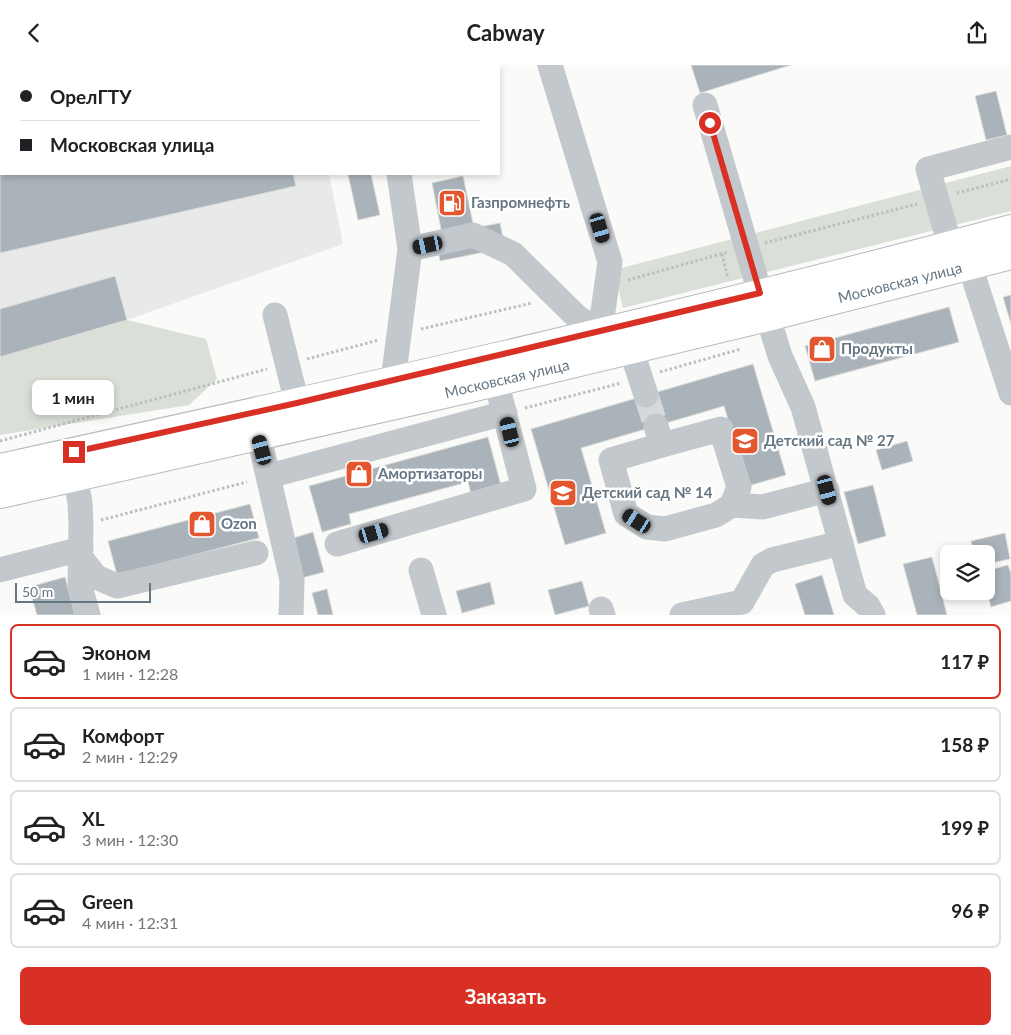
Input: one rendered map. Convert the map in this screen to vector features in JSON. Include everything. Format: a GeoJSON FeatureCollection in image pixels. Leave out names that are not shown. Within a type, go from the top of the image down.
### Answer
{"type":"FeatureCollection","features":[{"type":"Feature","properties":{"kind":"main road","name":"Московская улица"},"geometry":{"type":"LineString","coordinates":[[0,494],[259,437],[631,349],[950,245],[1011,229]]}},
{"type":"Feature","properties":{"kind":"main road","name":"Московская улица"},"geometry":{"type":"LineString","coordinates":[[0,468],[297,403],[600,332],[764,305],[970,266],[1011,255]]}},
{"type":"Feature","properties":{"kind":"street"},"geometry":{"type":"LineString","coordinates":[[410,249],[472,235],[513,254],[576,317],[600,332],[610,262],[550,65]]}},
{"type":"Feature","properties":{"kind":"street"},"geometry":{"type":"LineString","coordinates":[[705,105],[780,356],[803,407],[841,543],[853,605],[868,606],[873,615]]}},
{"type":"Feature","properties":{"kind":"street"},"geometry":{"type":"LineString","coordinates":[[950,245],[928,169],[1011,147]]}},
{"type":"Feature","properties":{"kind":"street"},"geometry":{"type":"LineString","coordinates":[[393,381],[410,249],[399,175]]}},
{"type":"Feature","properties":{"kind":"street"},"geometry":{"type":"LineString","coordinates":[[970,266],[1004,349],[1011,393]]}},
{"type":"Feature","properties":{"kind":"street"},"geometry":{"type":"LineString","coordinates":[[275,315],[297,403]]}},
{"type":"Feature","properties":{"kind":"street"},"geometry":{"type":"LineString","coordinates":[[631,349],[646,395]]}},
{"type":"Feature","properties":{"kind":"street"},"geometry":{"type":"LineString","coordinates":[[337,544],[524,489],[496,381]]}},
{"type":"Feature","properties":{"kind":"street"},"geometry":{"type":"LineString","coordinates":[[269,476],[505,413]]}},
{"type":"Feature","properties":{"kind":"street"},"geometry":{"type":"LineString","coordinates":[[732,505],[739,487],[721,429],[659,436],[611,460],[626,514],[647,527],[665,529],[716,515],[732,505],[763,507],[827,490]]}},
{"type":"Feature","properties":{"kind":"street"},"geometry":{"type":"LineString","coordinates":[[259,437],[292,580],[291,615]]}},
{"type":"Feature","properties":{"kind":"street"},"geometry":{"type":"LineString","coordinates":[[75,477],[81,544],[80,585],[88,615]]}},
{"type":"Feature","properties":{"kind":"street"},"geometry":{"type":"LineString","coordinates":[[682,615],[745,608],[763,565],[772,560],[841,543]]}},
{"type":"Feature","properties":{"kind":"street"},"geometry":{"type":"LineString","coordinates":[[81,544],[96,577],[117,587],[256,553]]}},
{"type":"Feature","properties":{"kind":"street"},"geometry":{"type":"LineString","coordinates":[[0,570],[81,544]]}},
{"type":"Feature","properties":{"kind":"street"},"geometry":{"type":"LineString","coordinates":[[421,570],[434,615]]}},
{"type":"Feature","properties":{"kind":"path"},"geometry":{"type":"LineString","coordinates":[[607,285],[722,253],[1011,179]]}},
{"type":"Feature","properties":{"kind":"path"},"geometry":{"type":"LineString","coordinates":[[722,253],[729,280]]}},
{"type":"Feature","properties":{"kind":"path"},"geometry":{"type":"LineString","coordinates":[[81,544],[269,476]]}},
{"type":"Feature","properties":{"kind":"shaded area"},"geometry":{"type":"Polygon","coordinates":[[[1011,166],[1011,211],[623,308],[614,270],[1011,166]]]}},
{"type":"Feature","properties":{"kind":"shaded area"},"geometry":{"type":"Polygon","coordinates":[[[0,175],[329,175],[343,244],[127,320],[0,357],[0,175]]]}},
{"type":"Feature","properties":{"kind":"shaded area"},"geometry":{"type":"Polygon","coordinates":[[[127,320],[206,339],[217,379],[189,405],[0,435],[0,357],[127,320]]]}},
{"type":"Feature","properties":{"kind":"building"},"geometry":{"type":"Polygon","coordinates":[[[691,65],[791,65],[700,93],[691,65]]]}},
{"type":"Feature","properties":{"kind":"building"},"geometry":{"type":"Polygon","coordinates":[[[996,91],[1007,135],[986,140],[975,96],[996,91]]]}},
{"type":"Feature","properties":{"kind":"building"},"geometry":{"type":"Polygon","coordinates":[[[0,175],[293,175],[296,186],[0,253],[0,175]]]}},
{"type":"Feature","properties":{"kind":"building"},"geometry":{"type":"Polygon","coordinates":[[[348,175],[371,175],[380,215],[358,220],[348,175]]]}},
{"type":"Feature","properties":{"kind":"building","name":"Газпромнефть"},"geometry":{"type":"Polygon","coordinates":[[[463,176],[474,228],[500,223],[505,248],[440,261],[435,235],[442,234],[432,183],[463,176]]]}},
{"type":"Feature","properties":{"kind":"building"},"geometry":{"type":"Polygon","coordinates":[[[115,276],[127,320],[0,357],[0,309],[115,276]]]}},
{"type":"Feature","properties":{"kind":"building"},"geometry":{"type":"Polygon","coordinates":[[[1011,295],[1011,324],[1003,297],[1011,295]]]}},
{"type":"Feature","properties":{"kind":"building"},"geometry":{"type":"Polygon","coordinates":[[[949,307],[959,342],[815,381],[805,346],[949,307]]]}},
{"type":"Feature","properties":{"kind":"building"},"geometry":{"type":"Polygon","coordinates":[[[753,364],[786,475],[748,486],[724,406],[581,448],[606,533],[565,545],[531,429],[753,364]]]}},
{"type":"Feature","properties":{"kind":"building"},"geometry":{"type":"Polygon","coordinates":[[[488,437],[502,489],[472,497],[468,482],[349,514],[351,524],[322,532],[309,486],[488,437]]]}},
{"type":"Feature","properties":{"kind":"building"},"geometry":{"type":"Polygon","coordinates":[[[907,441],[913,461],[882,470],[876,450],[907,441]]]}},
{"type":"Feature","properties":{"kind":"building"},"geometry":{"type":"Polygon","coordinates":[[[873,485],[886,536],[858,544],[844,492],[873,485]]]}},
{"type":"Feature","properties":{"kind":"building"},"geometry":{"type":"Polygon","coordinates":[[[250,504],[259,538],[117,575],[108,541],[250,504]]]}},
{"type":"Feature","properties":{"kind":"building"},"geometry":{"type":"Polygon","coordinates":[[[313,532],[324,572],[298,579],[287,540],[313,532]]]}},
{"type":"Feature","properties":{"kind":"building"},"geometry":{"type":"Polygon","coordinates":[[[1005,533],[1010,559],[995,562],[995,545],[972,545],[971,541],[1005,533]]]}},
{"type":"Feature","properties":{"kind":"building"},"geometry":{"type":"Polygon","coordinates":[[[932,557],[940,588],[940,600],[943,600],[947,615],[917,615],[903,564],[932,557]]]}},
{"type":"Feature","properties":{"kind":"building"},"geometry":{"type":"Polygon","coordinates":[[[1008,565],[1011,574],[1011,601],[991,607],[989,600],[995,600],[995,569],[1008,565]]]}},
{"type":"Feature","properties":{"kind":"building"},"geometry":{"type":"Polygon","coordinates":[[[822,575],[834,615],[805,615],[795,584],[822,575]]]}},
{"type":"Feature","properties":{"kind":"building"},"geometry":{"type":"Polygon","coordinates":[[[65,577],[75,615],[37,615],[29,587],[65,577]]]}},
{"type":"Feature","properties":{"kind":"building"},"geometry":{"type":"Polygon","coordinates":[[[582,581],[589,606],[555,615],[548,590],[582,581]]]}},
{"type":"Feature","properties":{"kind":"building"},"geometry":{"type":"Polygon","coordinates":[[[490,582],[495,604],[462,613],[456,591],[490,582]]]}},
{"type":"Feature","properties":{"kind":"building"},"geometry":{"type":"Polygon","coordinates":[[[327,589],[333,615],[318,615],[312,593],[327,589]]]}},
{"type":"Feature","properties":{"kind":"tunnel"},"geometry":{"type":"LineString","coordinates":[[646,395],[656,426]]}},
{"type":"Feature","properties":{"kind":"place","name":"Газпромнефть"},"geometry":{"type":"Point","coordinates":[452,203]}},
{"type":"Feature","properties":{"kind":"place","name":"Продукты"},"geometry":{"type":"Point","coordinates":[822,349]}},
{"type":"Feature","properties":{"kind":"place","name":"Детский сад № 27"},"geometry":{"type":"Point","coordinates":[745,441]}},
{"type":"Feature","properties":{"kind":"place","name":"Амортизаторы"},"geometry":{"type":"Point","coordinates":[359,474]}},
{"type":"Feature","properties":{"kind":"place","name":"Детский сад № 14"},"geometry":{"type":"Point","coordinates":[563,493]}},
{"type":"Feature","properties":{"kind":"place","name":"Ozon"},"geometry":{"type":"Point","coordinates":[202,524]}},
{"type":"Feature","properties":{"kind":"route"},"geometry":{"type":"LineString","coordinates":[[74,452],[297,403],[760,293],[710,123]]}}]}
